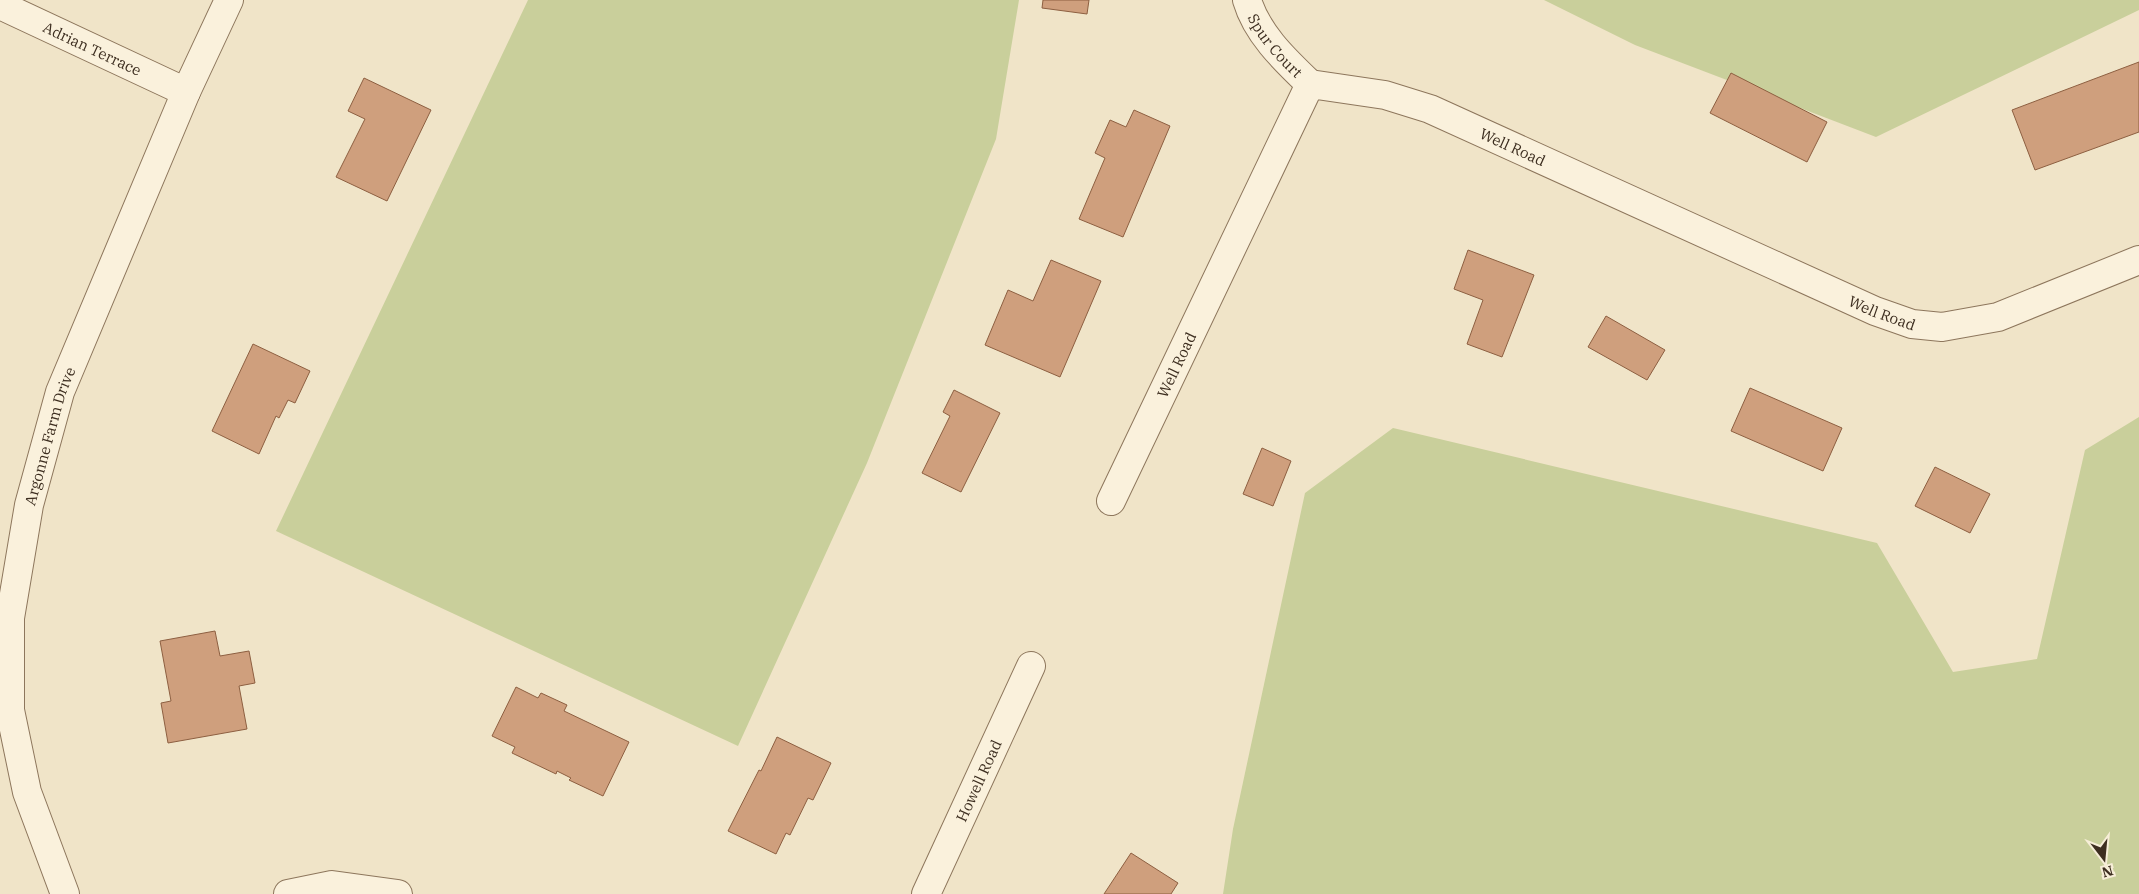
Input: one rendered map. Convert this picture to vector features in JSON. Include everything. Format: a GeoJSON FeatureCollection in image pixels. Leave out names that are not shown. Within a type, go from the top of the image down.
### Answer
{"type":"FeatureCollection","features":[{"type":"Feature","properties":{"kind":"street","name":"Argonne Farm Drive"},"geometry":{"type":"LineString","coordinates":[[65,894],[27,792],[10,710],[10,618],[28,505],[60,392],[186,92],[229,0]]}},
{"type":"Feature","properties":{"kind":"street","name":"Spur Court"},"geometry":{"type":"LineString","coordinates":[[1247,0],[1251,13],[1275,49],[1310,84]]}},
{"type":"Feature","properties":{"kind":"street","name":"Adrian Terrace"},"geometry":{"type":"LineString","coordinates":[[0,5],[186,92]]}},
{"type":"Feature","properties":{"kind":"street","name":"Well Road"},"geometry":{"type":"LineString","coordinates":[[1111,501],[1310,84],[1385,96],[1430,109],[1876,311],[1912,324],[1942,327],[1998,317],[2139,260]]}},
{"type":"Feature","properties":{"kind":"street","name":"Howell Road"},"geometry":{"type":"LineString","coordinates":[[926,894],[1030,666]]}},
{"type":"Feature","properties":{"kind":"street"},"geometry":{"type":"LineString","coordinates":[[288,894],[332,886],[398,894]]}},
{"type":"Feature","properties":{"kind":"green space"},"geometry":{"type":"Polygon","coordinates":[[[528,0],[1019,0],[996,139],[867,463],[738,746],[276,531],[528,0]]]}},
{"type":"Feature","properties":{"kind":"green space"},"geometry":{"type":"Polygon","coordinates":[[[1544,0],[2139,0],[2139,10],[1876,137],[1635,45],[1544,0]]]}},
{"type":"Feature","properties":{"kind":"green space"},"geometry":{"type":"Polygon","coordinates":[[[2139,417],[2139,894],[1223,894],[1233,829],[1305,493],[1393,428],[1877,543],[1953,672],[2037,659],[2085,450],[2139,417]]]}},
{"type":"Feature","properties":{"kind":"building"},"geometry":{"type":"Polygon","coordinates":[[[1043,0],[1089,0],[1087,14],[1042,8],[1043,0]]]}},
{"type":"Feature","properties":{"kind":"building"},"geometry":{"type":"Polygon","coordinates":[[[2139,62],[2139,132],[2035,170],[2012,110],[2139,62]]]}},
{"type":"Feature","properties":{"kind":"building"},"geometry":{"type":"Polygon","coordinates":[[[1731,73],[1827,122],[1807,162],[1710,113],[1731,73]]]}},
{"type":"Feature","properties":{"kind":"building"},"geometry":{"type":"Polygon","coordinates":[[[364,78],[431,110],[387,201],[336,177],[365,119],[348,111],[364,78]]]}},
{"type":"Feature","properties":{"kind":"building"},"geometry":{"type":"Polygon","coordinates":[[[1134,110],[1170,126],[1123,237],[1079,219],[1105,158],[1095,153],[1110,120],[1126,127],[1134,110]]]}},
{"type":"Feature","properties":{"kind":"building"},"geometry":{"type":"Polygon","coordinates":[[[1468,250],[1534,275],[1502,357],[1467,344],[1483,300],[1454,289],[1468,250]]]}},
{"type":"Feature","properties":{"kind":"building"},"geometry":{"type":"Polygon","coordinates":[[[1051,260],[1101,281],[1060,377],[985,345],[1008,290],[1033,301],[1051,260]]]}},
{"type":"Feature","properties":{"kind":"building"},"geometry":{"type":"Polygon","coordinates":[[[1606,316],[1665,350],[1647,380],[1588,347],[1606,316]]]}},
{"type":"Feature","properties":{"kind":"building"},"geometry":{"type":"Polygon","coordinates":[[[253,344],[310,371],[295,403],[288,400],[279,418],[276,416],[259,454],[212,431],[253,344]]]}},
{"type":"Feature","properties":{"kind":"building"},"geometry":{"type":"Polygon","coordinates":[[[1750,388],[1842,428],[1823,471],[1731,431],[1750,388]]]}},
{"type":"Feature","properties":{"kind":"building"},"geometry":{"type":"Polygon","coordinates":[[[954,390],[1000,413],[961,492],[922,473],[950,416],[943,412],[954,390]]]}},
{"type":"Feature","properties":{"kind":"building"},"geometry":{"type":"Polygon","coordinates":[[[1262,448],[1291,461],[1273,506],[1243,494],[1262,448]]]}},
{"type":"Feature","properties":{"kind":"building"},"geometry":{"type":"Polygon","coordinates":[[[1935,467],[1990,494],[1970,533],[1915,506],[1935,467]]]}},
{"type":"Feature","properties":{"kind":"building"},"geometry":{"type":"Polygon","coordinates":[[[215,631],[220,656],[249,651],[255,683],[239,686],[247,729],[168,743],[161,703],[171,701],[160,641],[215,631]]]}},
{"type":"Feature","properties":{"kind":"building"},"geometry":{"type":"Polygon","coordinates":[[[516,687],[538,698],[541,693],[567,705],[564,711],[629,742],[603,796],[569,780],[571,778],[557,771],[556,774],[512,753],[515,747],[492,736],[516,687]]]}},
{"type":"Feature","properties":{"kind":"building"},"geometry":{"type":"Polygon","coordinates":[[[777,737],[831,763],[813,800],[808,798],[790,835],[786,833],[776,854],[728,831],[759,770],[761,771],[777,737]]]}},
{"type":"Feature","properties":{"kind":"building"},"geometry":{"type":"Polygon","coordinates":[[[1131,853],[1178,883],[1171,894],[1104,894],[1131,853]]]}}]}
